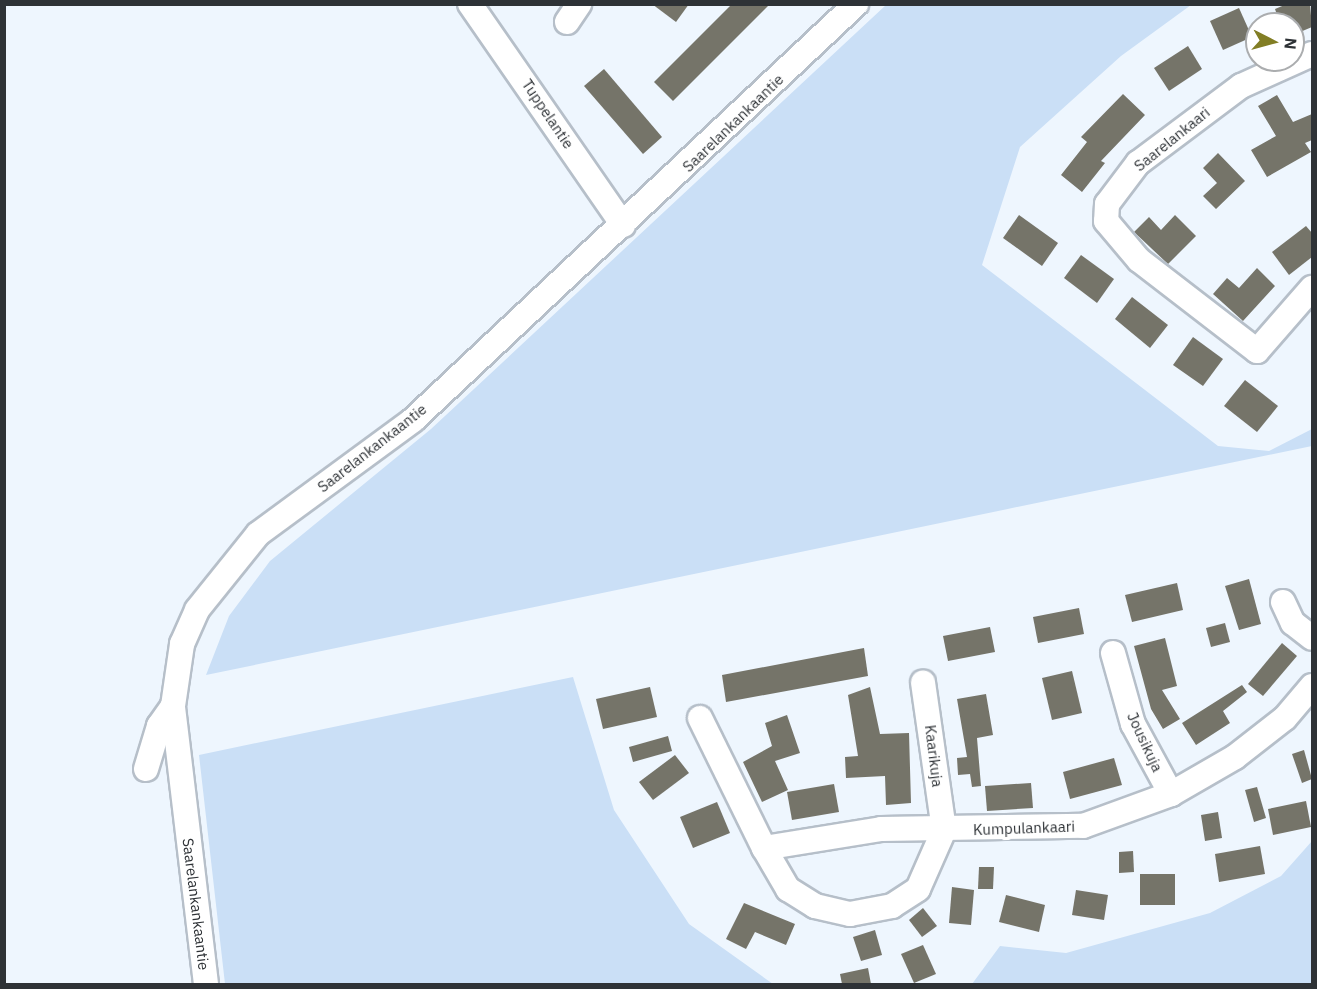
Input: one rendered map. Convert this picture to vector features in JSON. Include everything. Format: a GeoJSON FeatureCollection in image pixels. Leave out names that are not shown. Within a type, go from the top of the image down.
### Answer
{"type":"FeatureCollection","features":[{"type":"Feature","properties":{"kind":"street","name":"Tuppelantie"},"geometry":{"type":"LineString","coordinates":[[470,4],[623,225]]}},
{"type":"Feature","properties":{"kind":"street","name":"Saarelankankaantie"},"geometry":{"type":"LineString","coordinates":[[206,984],[173,706],[182,644],[197,610],[258,534],[413,420],[856,4]]}},
{"type":"Feature","properties":{"kind":"street","name":"Saarelankaari"},"geometry":{"type":"LineString","coordinates":[[1312,54],[1232,93],[1138,163],[1107,204],[1106,220],[1139,260],[1257,351],[1312,288]]}},
{"type":"Feature","properties":{"kind":"street"},"geometry":{"type":"LineString","coordinates":[[1283,602],[1293,623],[1312,638]]}},
{"type":"Feature","properties":{"kind":"street","name":"Jousikuja"},"geometry":{"type":"LineString","coordinates":[[1113,652],[1133,724],[1171,794]]}},
{"type":"Feature","properties":{"kind":"street","name":"Kaarikuja"},"geometry":{"type":"LineString","coordinates":[[923,682],[944,830]]}},
{"type":"Feature","properties":{"kind":"street","name":"Kumpulankaari"},"geometry":{"type":"LineString","coordinates":[[764,848],[881,829],[944,830],[1083,826],[1171,794],[1235,757],[1285,718],[1312,686]]}},
{"type":"Feature","properties":{"kind":"street"},"geometry":{"type":"LineString","coordinates":[[146,769],[159,726],[173,706]]}},
{"type":"Feature","properties":{"kind":"street"},"geometry":{"type":"LineString","coordinates":[[700,718],[764,848],[788,889],[815,906],[850,914],[892,906],[918,889],[944,830]]}},
{"type":"Feature","properties":{"kind":"shaded area"},"geometry":{"type":"Polygon","coordinates":[[[886,5],[1191,5],[1121,56],[1020,147],[982,265],[1218,446],[1269,451],[1312,429],[1312,446],[206,675],[229,616],[270,561],[431,429],[886,5]]]}},
{"type":"Feature","properties":{"kind":"shaded area"},"geometry":{"type":"Polygon","coordinates":[[[573,677],[614,810],[689,924],[773,984],[225,984],[199,755],[573,677]]]}},
{"type":"Feature","properties":{"kind":"shaded area"},"geometry":{"type":"Polygon","coordinates":[[[1312,841],[1312,984],[972,984],[1000,946],[1066,953],[1210,913],[1281,876],[1312,841]]]}},
{"type":"Feature","properties":{"kind":"building"},"geometry":{"type":"Polygon","coordinates":[[[652,4],[689,4],[676,22],[652,4]]]}},
{"type":"Feature","properties":{"kind":"building"},"geometry":{"type":"Polygon","coordinates":[[[732,4],[770,4],[673,101],[654,82],[732,4]]]}},
{"type":"Feature","properties":{"kind":"building"},"geometry":{"type":"Polygon","coordinates":[[[1287,4],[1310,4],[1312,27],[1305,30],[1305,12],[1276,12],[1275,9],[1287,4]]]}},
{"type":"Feature","properties":{"kind":"building"},"geometry":{"type":"Polygon","coordinates":[[[1239,8],[1245,21],[1245,40],[1223,50],[1210,21],[1239,8]]]}},
{"type":"Feature","properties":{"kind":"building"},"geometry":{"type":"Polygon","coordinates":[[[1188,46],[1202,69],[1169,91],[1154,68],[1188,46]]]}},
{"type":"Feature","properties":{"kind":"building"},"geometry":{"type":"Polygon","coordinates":[[[604,69],[662,137],[643,154],[584,86],[604,69]]]}},
{"type":"Feature","properties":{"kind":"building"},"geometry":{"type":"Polygon","coordinates":[[[1123,94],[1145,115],[1101,161],[1105,163],[1082,192],[1061,175],[1087,142],[1081,137],[1123,94]]]}},
{"type":"Feature","properties":{"kind":"building"},"geometry":{"type":"Polygon","coordinates":[[[1277,95],[1293,122],[1312,114],[1312,140],[1305,143],[1311,152],[1267,177],[1251,150],[1276,136],[1258,106],[1277,95]]]}},
{"type":"Feature","properties":{"kind":"building"},"geometry":{"type":"Polygon","coordinates":[[[1218,153],[1245,181],[1216,209],[1203,196],[1217,183],[1203,168],[1218,153]]]}},
{"type":"Feature","properties":{"kind":"building"},"geometry":{"type":"Polygon","coordinates":[[[1019,215],[1058,243],[1042,266],[1003,238],[1019,215]]]}},
{"type":"Feature","properties":{"kind":"building"},"geometry":{"type":"Polygon","coordinates":[[[1175,215],[1196,236],[1168,264],[1134,232],[1149,217],[1161,230],[1175,215]]]}},
{"type":"Feature","properties":{"kind":"building"},"geometry":{"type":"Polygon","coordinates":[[[1306,226],[1312,233],[1312,257],[1289,275],[1272,252],[1306,226]]]}},
{"type":"Feature","properties":{"kind":"building"},"geometry":{"type":"Polygon","coordinates":[[[1081,255],[1114,279],[1097,303],[1064,278],[1081,255]]]}},
{"type":"Feature","properties":{"kind":"building"},"geometry":{"type":"Polygon","coordinates":[[[1257,268],[1275,286],[1243,321],[1213,294],[1227,278],[1239,288],[1257,268]]]}},
{"type":"Feature","properties":{"kind":"building"},"geometry":{"type":"Polygon","coordinates":[[[1132,297],[1168,325],[1150,348],[1115,319],[1132,297]]]}},
{"type":"Feature","properties":{"kind":"building"},"geometry":{"type":"Polygon","coordinates":[[[1193,337],[1223,359],[1203,386],[1173,365],[1193,337]]]}},
{"type":"Feature","properties":{"kind":"building"},"geometry":{"type":"Polygon","coordinates":[[[1245,380],[1278,406],[1257,432],[1224,406],[1245,380]]]}},
{"type":"Feature","properties":{"kind":"building"},"geometry":{"type":"Polygon","coordinates":[[[1249,579],[1261,624],[1239,630],[1225,586],[1249,579]]]}},
{"type":"Feature","properties":{"kind":"building"},"geometry":{"type":"Polygon","coordinates":[[[1177,583],[1183,610],[1132,622],[1125,595],[1177,583]]]}},
{"type":"Feature","properties":{"kind":"building"},"geometry":{"type":"Polygon","coordinates":[[[1079,608],[1084,634],[1038,643],[1033,617],[1079,608]]]}},
{"type":"Feature","properties":{"kind":"building"},"geometry":{"type":"Polygon","coordinates":[[[1225,623],[1230,642],[1211,647],[1206,628],[1225,623]]]}},
{"type":"Feature","properties":{"kind":"building"},"geometry":{"type":"Polygon","coordinates":[[[990,627],[995,652],[948,661],[943,636],[990,627]]]}},
{"type":"Feature","properties":{"kind":"building"},"geometry":{"type":"Polygon","coordinates":[[[1165,638],[1177,686],[1162,690],[1180,719],[1163,729],[1151,709],[1134,646],[1165,638]]]}},
{"type":"Feature","properties":{"kind":"building"},"geometry":{"type":"Polygon","coordinates":[[[1282,643],[1297,656],[1263,696],[1248,684],[1282,643]]]}},
{"type":"Feature","properties":{"kind":"building"},"geometry":{"type":"Polygon","coordinates":[[[864,648],[868,676],[726,702],[722,675],[864,648]]]}},
{"type":"Feature","properties":{"kind":"building"},"geometry":{"type":"Polygon","coordinates":[[[1072,671],[1082,713],[1052,720],[1042,678],[1072,671]]]}},
{"type":"Feature","properties":{"kind":"building"},"geometry":{"type":"Polygon","coordinates":[[[1242,685],[1247,692],[1223,711],[1230,723],[1196,745],[1182,723],[1242,685]]]}},
{"type":"Feature","properties":{"kind":"building"},"geometry":{"type":"Polygon","coordinates":[[[650,687],[657,717],[603,729],[596,699],[650,687]]]}},
{"type":"Feature","properties":{"kind":"building"},"geometry":{"type":"Polygon","coordinates":[[[870,687],[880,734],[909,733],[911,803],[886,805],[885,776],[846,778],[845,757],[858,756],[848,695],[870,687]]]}},
{"type":"Feature","properties":{"kind":"building"},"geometry":{"type":"Polygon","coordinates":[[[986,694],[993,735],[977,738],[981,786],[972,787],[970,774],[958,775],[957,758],[967,757],[957,699],[986,694]]]}},
{"type":"Feature","properties":{"kind":"building"},"geometry":{"type":"Polygon","coordinates":[[[787,715],[800,753],[775,761],[788,790],[762,802],[743,762],[772,746],[765,723],[787,715]]]}},
{"type":"Feature","properties":{"kind":"building"},"geometry":{"type":"Polygon","coordinates":[[[668,736],[672,751],[633,762],[629,747],[668,736]]]}},
{"type":"Feature","properties":{"kind":"building"},"geometry":{"type":"Polygon","coordinates":[[[1304,750],[1312,779],[1302,783],[1292,754],[1304,750]]]}},
{"type":"Feature","properties":{"kind":"building"},"geometry":{"type":"Polygon","coordinates":[[[675,755],[689,773],[653,800],[639,782],[675,755]]]}},
{"type":"Feature","properties":{"kind":"building"},"geometry":{"type":"Polygon","coordinates":[[[1114,758],[1122,785],[1070,799],[1063,772],[1114,758]]]}},
{"type":"Feature","properties":{"kind":"building"},"geometry":{"type":"Polygon","coordinates":[[[1031,783],[1033,808],[987,811],[985,786],[1031,783]]]}},
{"type":"Feature","properties":{"kind":"building"},"geometry":{"type":"Polygon","coordinates":[[[834,784],[839,812],[792,820],[787,792],[834,784]]]}},
{"type":"Feature","properties":{"kind":"building"},"geometry":{"type":"Polygon","coordinates":[[[1257,787],[1266,818],[1254,822],[1245,790],[1257,787]]]}},
{"type":"Feature","properties":{"kind":"building"},"geometry":{"type":"Polygon","coordinates":[[[1306,801],[1311,827],[1273,835],[1268,809],[1306,801]]]}},
{"type":"Feature","properties":{"kind":"building"},"geometry":{"type":"Polygon","coordinates":[[[717,802],[730,833],[693,848],[680,817],[717,802]]]}},
{"type":"Feature","properties":{"kind":"building"},"geometry":{"type":"Polygon","coordinates":[[[1218,812],[1222,838],[1205,841],[1201,815],[1218,812]]]}},
{"type":"Feature","properties":{"kind":"building"},"geometry":{"type":"Polygon","coordinates":[[[1260,846],[1265,874],[1219,882],[1215,854],[1260,846]]]}},
{"type":"Feature","properties":{"kind":"building"},"geometry":{"type":"Polygon","coordinates":[[[1133,851],[1134,872],[1119,873],[1119,852],[1133,851]]]}},
{"type":"Feature","properties":{"kind":"building"},"geometry":{"type":"Polygon","coordinates":[[[979,867],[994,867],[993,889],[978,889],[979,867]]]}},
{"type":"Feature","properties":{"kind":"building"},"geometry":{"type":"Polygon","coordinates":[[[1140,874],[1175,874],[1175,905],[1140,905],[1140,874]]]}},
{"type":"Feature","properties":{"kind":"building"},"geometry":{"type":"Polygon","coordinates":[[[952,887],[974,890],[971,925],[949,923],[952,887]]]}},
{"type":"Feature","properties":{"kind":"building"},"geometry":{"type":"Polygon","coordinates":[[[1076,890],[1108,895],[1104,920],[1072,915],[1076,890]]]}},
{"type":"Feature","properties":{"kind":"building"},"geometry":{"type":"Polygon","coordinates":[[[1006,895],[1045,905],[1039,932],[999,922],[1006,895]]]}},
{"type":"Feature","properties":{"kind":"building"},"geometry":{"type":"Polygon","coordinates":[[[744,903],[795,924],[786,945],[755,932],[746,949],[726,939],[744,903]]]}},
{"type":"Feature","properties":{"kind":"building"},"geometry":{"type":"Polygon","coordinates":[[[923,908],[937,926],[922,937],[909,920],[923,908]]]}},
{"type":"Feature","properties":{"kind":"building"},"geometry":{"type":"Polygon","coordinates":[[[875,930],[882,955],[861,961],[853,937],[875,930]]]}},
{"type":"Feature","properties":{"kind":"building"},"geometry":{"type":"Polygon","coordinates":[[[923,945],[936,974],[914,983],[901,954],[923,945]]]}},
{"type":"Feature","properties":{"kind":"building"},"geometry":{"type":"Polygon","coordinates":[[[868,968],[871,984],[842,984],[840,974],[868,968]]]}}]}
